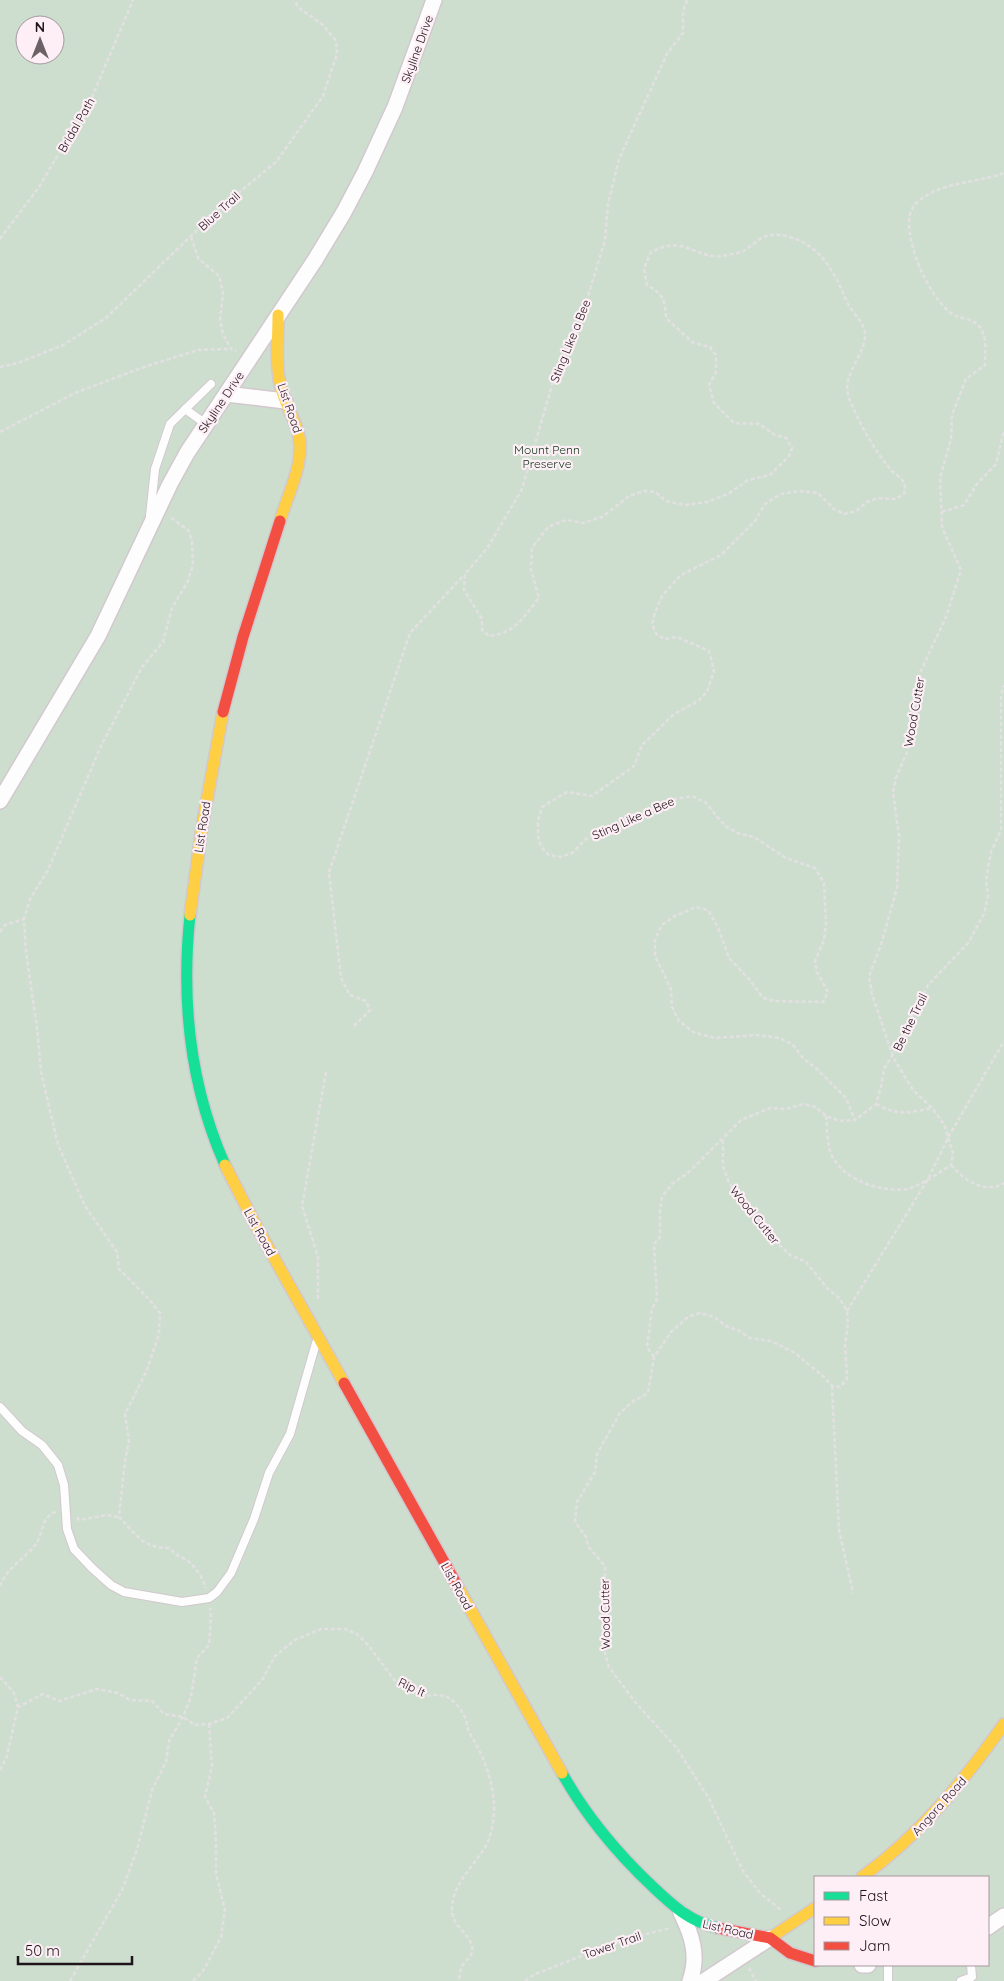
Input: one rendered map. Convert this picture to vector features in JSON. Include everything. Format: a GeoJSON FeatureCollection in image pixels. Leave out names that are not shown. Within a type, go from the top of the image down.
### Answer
{"type":"FeatureCollection","features":[{"type":"Feature","properties":{"kind":"street","name":"Skyline Drive"},"geometry":{"type":"LineString","coordinates":[[0,801],[98,636],[187,453],[315,260],[365,172],[398,98],[434,0]]}},
{"type":"Feature","properties":{"kind":"street","name":"List Road"},"geometry":{"type":"LineString","coordinates":[[278,315],[277,351],[280,386],[297,426],[301,441],[299,458],[295,478],[286,501],[230,683],[220,726],[194,880],[186,946],[185,982],[191,1051],[202,1102],[213,1137],[228,1173],[317,1336],[573,1793],[605,1838],[624,1860],[681,1913],[704,1925],[770,1938],[790,1953],[814,1961]]}},
{"type":"Feature","properties":{"kind":"street"},"geometry":{"type":"LineString","coordinates":[[226,394],[285,401]]}},
{"type":"Feature","properties":{"kind":"street","name":"Angora Road"},"geometry":{"type":"LineString","coordinates":[[863,1876],[891,1856],[936,1812],[970,1772],[1004,1724]]}},
{"type":"Feature","properties":{"kind":"street"},"geometry":{"type":"LineString","coordinates":[[704,1981],[814,1909]]}},
{"type":"Feature","properties":{"kind":"street"},"geometry":{"type":"LineString","coordinates":[[681,1913],[693,1940],[694,1960],[690,1981]]}},
{"type":"Feature","properties":{"kind":"street"},"geometry":{"type":"LineString","coordinates":[[989,1926],[1004,1916]]}},
{"type":"Feature","properties":{"kind":"lane"},"geometry":{"type":"LineString","coordinates":[[148,530],[155,469],[170,424],[211,384]]}},
{"type":"Feature","properties":{"kind":"lane"},"geometry":{"type":"LineString","coordinates":[[186,409],[206,424]]}},
{"type":"Feature","properties":{"kind":"lane"},"geometry":{"type":"LineString","coordinates":[[0,1407],[10,1420],[42,1445],[58,1465],[64,1485],[67,1529],[74,1549],[92,1568],[111,1585],[124,1592],[182,1602],[209,1598],[217,1592],[231,1574],[254,1519],[269,1473],[290,1434],[317,1336]]}},
{"type":"Feature","properties":{"kind":"lane"},"geometry":{"type":"LineString","coordinates":[[0,1416],[10,1420]]}},
{"type":"Feature","properties":{"kind":"lane"},"geometry":{"type":"LineString","coordinates":[[888,1966],[888,1981]]}},
{"type":"Feature","properties":{"kind":"lane"},"geometry":{"type":"LineString","coordinates":[[961,1981],[972,1977],[971,1966]]}},
{"type":"Feature","properties":{"kind":"path","name":"Bridal Path"},"geometry":{"type":"LineString","coordinates":[[0,239],[39,187],[92,97],[133,0]]}},
{"type":"Feature","properties":{"kind":"path","name":"Blue Trail"},"geometry":{"type":"LineString","coordinates":[[0,367],[18,363],[63,345],[106,318],[219,209],[276,162],[323,96],[337,54],[336,41],[323,25],[299,8],[294,0]]}},
{"type":"Feature","properties":{"kind":"path","name":"Sting Like a Bee"},"geometry":{"type":"LineString","coordinates":[[687,0],[683,12],[684,33],[667,54],[619,159],[608,204],[605,240],[582,316],[555,375],[522,489],[488,547],[465,574],[464,590],[482,620],[482,630],[489,636],[502,634],[514,628],[539,598],[531,570],[532,548],[548,527],[566,520],[583,523],[602,517],[629,496],[644,491],[655,492],[666,501],[685,505],[707,502],[728,494],[748,480],[770,475],[789,456],[792,448],[786,438],[774,435],[759,424],[734,423],[714,403],[709,385],[716,372],[716,355],[710,347],[692,342],[666,318],[666,305],[659,292],[647,285],[644,269],[651,252],[662,246],[678,244],[719,257],[743,252],[763,238],[781,234],[798,239],[818,250],[830,267],[848,305],[859,319],[865,336],[861,354],[851,371],[847,385],[848,398],[876,451],[892,472],[902,478],[905,486],[904,494],[895,499],[878,498],[867,502],[856,511],[844,514],[834,509],[818,493],[799,491],[781,494],[764,504],[755,521],[721,555],[681,575],[662,596],[652,624],[657,635],[665,639],[677,637],[709,651],[714,671],[707,692],[698,701],[674,714],[642,744],[634,766],[607,786],[592,796],[567,792],[542,807],[538,820],[538,836],[541,848],[548,855],[561,857],[572,853],[586,839],[676,799],[692,796],[706,803],[725,826],[740,834],[754,837],[786,858],[815,868],[824,883],[824,940],[815,961],[817,972],[828,992],[823,1002],[774,1002],[763,998],[730,958],[718,927],[708,910],[696,907],[675,916],[662,926],[655,939],[655,956],[671,989],[672,1007],[679,1021],[693,1032],[715,1038],[756,1035],[779,1038],[792,1044],[804,1059],[846,1098],[855,1120]]}},
{"type":"Feature","properties":{"kind":"path","name":"Wood Cutter"},"geometry":{"type":"LineString","coordinates":[[952,1165],[953,1154],[944,1124],[932,1108],[913,1090],[893,1057],[872,994],[870,976],[897,888],[899,836],[893,792],[894,785],[908,750],[918,705],[920,673],[946,618],[961,570],[942,527],[940,478],[951,438],[952,415],[966,379],[985,365],[986,343],[979,326],[968,319],[954,315],[934,295],[922,274],[911,241],[909,221],[913,206],[924,196],[944,187],[1004,173]]}},
{"type":"Feature","properties":{"kind":"path"},"geometry":{"type":"LineString","coordinates":[[191,237],[198,258],[219,276],[223,292],[220,320],[223,334],[230,349]]}},
{"type":"Feature","properties":{"kind":"path"},"geometry":{"type":"LineString","coordinates":[[0,432],[75,393],[141,368],[198,350],[230,349],[241,354],[249,361]]}},
{"type":"Feature","properties":{"kind":"path"},"geometry":{"type":"LineString","coordinates":[[942,512],[964,506],[976,485],[996,464],[1004,430]]}},
{"type":"Feature","properties":{"kind":"path"},"geometry":{"type":"LineString","coordinates":[[119,1517],[129,1441],[125,1414],[147,1370],[159,1334],[160,1314],[148,1298],[119,1269],[117,1252],[85,1206],[58,1145],[42,1072],[26,952],[24,919],[30,899],[48,870],[101,746],[142,667],[163,642],[172,608],[188,581],[193,564],[192,540],[188,530],[158,510]]}},
{"type":"Feature","properties":{"kind":"path"},"geometry":{"type":"LineString","coordinates":[[354,1026],[370,1010],[366,1001],[350,995],[341,978],[329,872],[410,633],[465,574]]}},
{"type":"Feature","properties":{"kind":"path","name":"Be the Trail"},"geometry":{"type":"LineString","coordinates":[[876,1104],[884,1069],[893,1057],[928,985],[968,943],[984,914],[988,896],[986,880],[991,852],[1001,830],[1001,696],[1004,685]]}},
{"type":"Feature","properties":{"kind":"path"},"geometry":{"type":"LineString","coordinates":[[0,932],[5,926],[24,919]]}},
{"type":"Feature","properties":{"kind":"path"},"geometry":{"type":"LineString","coordinates":[[853,1593],[839,1530],[832,1386],[840,1387],[847,1379],[845,1346],[848,1324],[847,1312],[928,1179],[949,1136],[1004,1041]]}},
{"type":"Feature","properties":{"kind":"path"},"geometry":{"type":"LineString","coordinates":[[318,1307],[318,1257],[302,1206],[326,1072]]}},
{"type":"Feature","properties":{"kind":"path"},"geometry":{"type":"LineString","coordinates":[[654,1357],[648,1347],[652,1309],[657,1299],[654,1244],[660,1237],[662,1197],[672,1184],[690,1172],[741,1120],[770,1108],[786,1109],[803,1104],[816,1107],[826,1116],[840,1121],[855,1120],[876,1104],[888,1111],[902,1113],[932,1108]]}},
{"type":"Feature","properties":{"kind":"path"},"geometry":{"type":"LineString","coordinates":[[826,1116],[830,1151],[842,1170],[865,1184],[886,1188],[908,1189],[952,1165],[964,1178],[982,1187],[995,1188],[1004,1183]]}},
{"type":"Feature","properties":{"kind":"path","name":"Wood Cutter"},"geometry":{"type":"LineString","coordinates":[[723,1140],[723,1166],[729,1183],[772,1238],[790,1255],[806,1262],[828,1289],[839,1298],[847,1312]]}},
{"type":"Feature","properties":{"kind":"path","name":"Wood Cutter"},"geometry":{"type":"LineString","coordinates":[[787,1926],[781,1910],[760,1893],[743,1871],[708,1797],[676,1747],[635,1702],[609,1667],[605,1653],[604,1566],[588,1546],[586,1537],[576,1522],[577,1502],[595,1472],[597,1454],[620,1413],[632,1402],[648,1392],[654,1357],[671,1332],[688,1317],[700,1314],[714,1317],[726,1326],[738,1330],[750,1338],[771,1341],[795,1353],[832,1386]]}},
{"type":"Feature","properties":{"kind":"path"},"geometry":{"type":"LineString","coordinates":[[0,1586],[3,1576],[22,1561],[37,1542],[41,1527],[52,1513],[65,1510],[73,1511],[79,1520],[107,1515],[119,1517],[142,1541],[155,1548],[170,1548],[176,1556],[186,1560],[202,1576],[209,1598],[211,1618],[209,1645],[197,1658],[191,1697],[183,1717],[168,1741],[166,1762],[152,1790],[136,1850],[122,1890],[94,1943],[70,1981]]}},
{"type":"Feature","properties":{"kind":"path","name":"Rip It"},"geometry":{"type":"LineString","coordinates":[[209,1724],[227,1718],[262,1680],[275,1656],[295,1640],[321,1629],[345,1629],[357,1634],[368,1645],[396,1682],[412,1687],[426,1696],[439,1694],[453,1700],[465,1718],[469,1731],[476,1739],[481,1757],[492,1778],[494,1798],[493,1824],[489,1839],[455,1891],[452,1910],[454,1921],[472,1946],[471,1955],[462,1967],[459,1981]]}},
{"type":"Feature","properties":{"kind":"path"},"geometry":{"type":"LineString","coordinates":[[0,1677],[14,1693],[18,1707],[7,1756],[0,1770]]}},
{"type":"Feature","properties":{"kind":"path"},"geometry":{"type":"LineString","coordinates":[[18,1707],[43,1694],[59,1701],[98,1690],[118,1693],[130,1700],[152,1700],[164,1714],[183,1717],[196,1725],[209,1724],[212,1766],[205,1797],[214,1813],[216,1874],[226,1910],[221,1937],[203,1971],[193,1981]]}},
{"type":"Feature","properties":{"kind":"path","name":"Tower Trail"},"geometry":{"type":"LineString","coordinates":[[525,1981],[544,1971],[626,1939],[652,1932],[688,1926]]}},
{"type":"Feature","properties":{"kind":"green space","name":"Mount Penn Preserve"},"geometry":{"type":"Polygon","coordinates":[[[0,0],[1004,0],[1004,1981],[0,1981],[0,0]]]}},
{"type":"Feature","properties":{"kind":"traffic: fast"},"geometry":{"type":"LineString","coordinates":[[190,915],[187,979],[191,1043],[204,1105],[225,1165]]}},
{"type":"Feature","properties":{"kind":"traffic: fast"},"geometry":{"type":"LineString","coordinates":[[562,1773],[592,1819],[614,1847],[639,1873],[682,1912],[699,1922],[718,1928]]}},
{"type":"Feature","properties":{"kind":"traffic: slow"},"geometry":{"type":"LineString","coordinates":[[278,315],[277,361],[279,379],[283,396],[298,431],[300,447],[296,475],[280,521]]}},
{"type":"Feature","properties":{"kind":"traffic: slow"},"geometry":{"type":"LineString","coordinates":[[190,915],[202,827],[223,712]]}},
{"type":"Feature","properties":{"kind":"traffic: slow"},"geometry":{"type":"LineString","coordinates":[[225,1165],[254,1222],[344,1383]]}},
{"type":"Feature","properties":{"kind":"traffic: slow"},"geometry":{"type":"LineString","coordinates":[[458,1587],[562,1773]]}},
{"type":"Feature","properties":{"kind":"traffic: slow"},"geometry":{"type":"LineString","coordinates":[[863,1876],[903,1844],[922,1825],[956,1787],[1004,1724]]}},
{"type":"Feature","properties":{"kind":"traffic: slow"},"geometry":{"type":"LineString","coordinates":[[770,1938],[814,1909]]}},
{"type":"Feature","properties":{"kind":"traffic: jam"},"geometry":{"type":"LineString","coordinates":[[223,712],[243,637],[280,521]]}},
{"type":"Feature","properties":{"kind":"traffic: jam"},"geometry":{"type":"LineString","coordinates":[[344,1383],[458,1587]]}},
{"type":"Feature","properties":{"kind":"traffic: jam"},"geometry":{"type":"LineString","coordinates":[[718,1928],[770,1938],[790,1953],[814,1961]]}}]}
